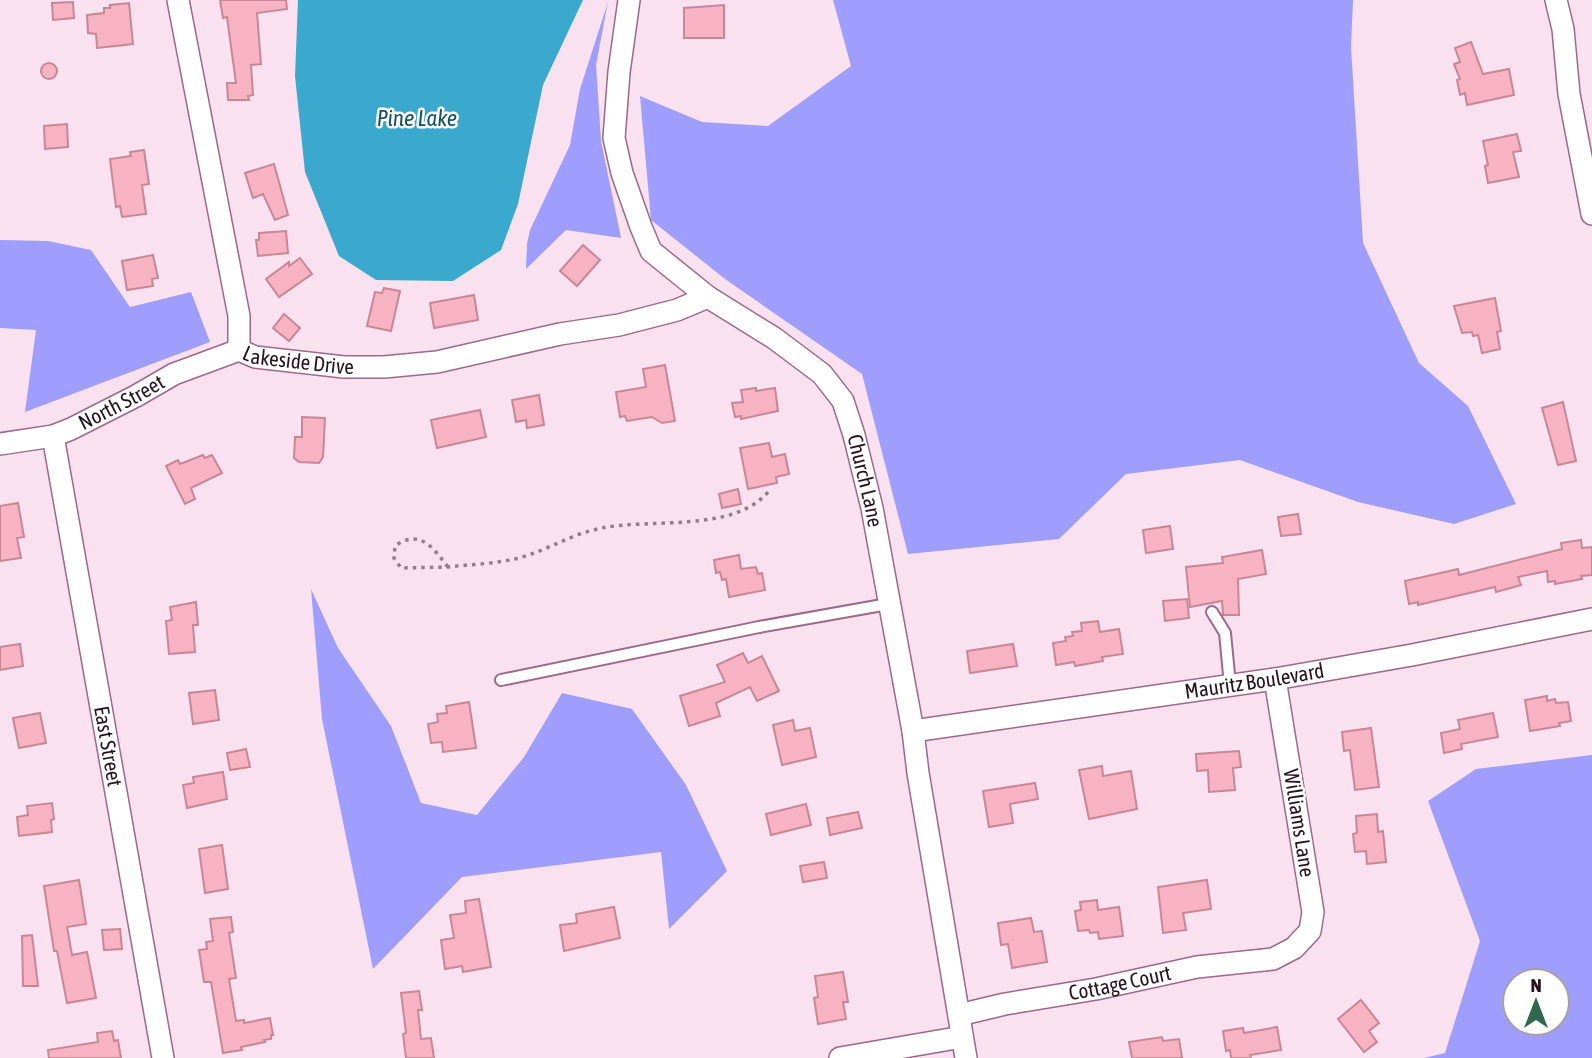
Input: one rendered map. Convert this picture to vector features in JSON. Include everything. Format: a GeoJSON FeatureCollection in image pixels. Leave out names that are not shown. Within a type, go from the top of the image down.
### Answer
{"type":"FeatureCollection","features":[{"type":"Feature","properties":{"kind":"street","name":"Lakeside Drive"},"geometry":{"type":"LineString","coordinates":[[178,0],[239,316],[239,350],[254,357],[344,367],[384,367],[437,362],[560,334],[619,325],[677,310],[708,297]]}},
{"type":"Feature","properties":{"kind":"street","name":"Church Lane"},"geometry":{"type":"LineString","coordinates":[[629,0],[619,72],[614,138],[622,173],[651,251],[708,297],[774,338],[822,374],[842,401],[854,435],[872,508],[913,731],[964,1048]]}},
{"type":"Feature","properties":{"kind":"street"},"geometry":{"type":"LineString","coordinates":[[1556,0],[1563,29],[1569,94],[1586,140],[1592,214]]}},
{"type":"Feature","properties":{"kind":"street","name":"North Street"},"geometry":{"type":"LineString","coordinates":[[0,444],[53,436],[71,429],[174,374],[239,350]]}},
{"type":"Feature","properties":{"kind":"street","name":"East Street"},"geometry":{"type":"LineString","coordinates":[[53,436],[163,1058]]}},
{"type":"Feature","properties":{"kind":"street","name":"Mauritz Boulevard"},"geometry":{"type":"LineString","coordinates":[[913,731],[1275,679],[1592,619]]}},
{"type":"Feature","properties":{"kind":"street","name":"Williams Lane"},"geometry":{"type":"LineString","coordinates":[[1275,679],[1313,912],[1310,931],[1294,948],[1282,955]]}},
{"type":"Feature","properties":{"kind":"street","name":"Cottage Court"},"geometry":{"type":"LineString","coordinates":[[959,1015],[1197,967],[1273,960],[1282,955]]}},
{"type":"Feature","properties":{"kind":"street"},"geometry":{"type":"LineString","coordinates":[[840,1058],[964,1048]]}},
{"type":"Feature","properties":{"kind":"lane"},"geometry":{"type":"LineString","coordinates":[[501,680],[732,632],[888,604]]}},
{"type":"Feature","properties":{"kind":"lane"},"geometry":{"type":"LineString","coordinates":[[1212,612],[1225,633],[1230,685]]}},
{"type":"Feature","properties":{"kind":"path"},"geometry":{"type":"LineString","coordinates":[[448,567],[430,544],[415,538],[405,539],[395,546],[394,558],[401,568],[448,567],[521,557],[569,536],[603,527],[707,519],[750,508],[769,491]]}},
{"type":"Feature","properties":{"kind":"shaded area"},"geometry":{"type":"Polygon","coordinates":[[[833,0],[1353,0],[1351,47],[1363,243],[1419,363],[1468,406],[1516,504],[1454,524],[1358,502],[1240,460],[1126,474],[1059,539],[908,554],[862,374],[725,279],[651,220],[640,96],[702,122],[768,126],[851,66],[833,0]]]}},
{"type":"Feature","properties":{"kind":"shaded area"},"geometry":{"type":"Polygon","coordinates":[[[608,2],[596,65],[601,141],[621,238],[566,230],[526,269],[530,230],[570,145],[580,89],[608,2]]]}},
{"type":"Feature","properties":{"kind":"shaded area"},"geometry":{"type":"Polygon","coordinates":[[[0,240],[48,241],[91,250],[130,307],[191,292],[210,342],[25,412],[36,330],[0,328],[0,240]]]}},
{"type":"Feature","properties":{"kind":"shaded area"},"geometry":{"type":"Polygon","coordinates":[[[311,589],[338,648],[391,726],[421,803],[477,815],[524,757],[562,693],[632,709],[686,785],[727,871],[669,929],[661,852],[462,877],[373,969],[322,719],[311,589]]]}},
{"type":"Feature","properties":{"kind":"shaded area"},"geometry":{"type":"Polygon","coordinates":[[[1592,755],[1592,1058],[1424,1058],[1445,1053],[1480,941],[1428,801],[1476,769],[1592,755]]]}},
{"type":"Feature","properties":{"kind":"water","name":"Pine Lake"},"geometry":{"type":"Polygon","coordinates":[[[298,0],[583,0],[543,85],[518,204],[501,250],[453,281],[376,280],[339,256],[305,172],[295,76],[298,0]]]}},
{"type":"Feature","properties":{"kind":"building"},"geometry":{"type":"Polygon","coordinates":[[[220,0],[286,0],[287,9],[257,13],[261,64],[251,65],[253,95],[248,96],[249,100],[228,100],[227,83],[236,83],[227,17],[223,18],[220,0]]]}},
{"type":"Feature","properties":{"kind":"building"},"geometry":{"type":"Polygon","coordinates":[[[73,2],[74,18],[53,20],[52,3],[73,2]]]}},
{"type":"Feature","properties":{"kind":"building"},"geometry":{"type":"Polygon","coordinates":[[[129,3],[133,44],[97,48],[96,34],[88,33],[87,15],[104,13],[104,8],[110,8],[110,5],[129,3]]]}},
{"type":"Feature","properties":{"kind":"building"},"geometry":{"type":"Polygon","coordinates":[[[724,5],[724,38],[684,38],[684,8],[724,5]]]}},
{"type":"Feature","properties":{"kind":"building"},"geometry":{"type":"Polygon","coordinates":[[[1471,42],[1483,74],[1509,69],[1514,95],[1467,105],[1465,93],[1460,95],[1457,80],[1460,79],[1454,64],[1460,62],[1455,48],[1471,42]]]}},
{"type":"Feature","properties":{"kind":"building"},"geometry":{"type":"Polygon","coordinates":[[[46,63],[52,63],[57,71],[55,77],[46,79],[41,74],[41,68],[46,63]]]}},
{"type":"Feature","properties":{"kind":"building"},"geometry":{"type":"Polygon","coordinates":[[[67,124],[68,147],[45,149],[44,126],[67,124]]]}},
{"type":"Feature","properties":{"kind":"building"},"geometry":{"type":"Polygon","coordinates":[[[1517,134],[1521,151],[1513,152],[1519,177],[1488,183],[1485,166],[1488,165],[1483,141],[1517,134]]]}},
{"type":"Feature","properties":{"kind":"building"},"geometry":{"type":"Polygon","coordinates":[[[144,150],[149,184],[142,185],[146,214],[122,217],[120,206],[116,207],[110,159],[131,156],[130,152],[144,150]]]}},
{"type":"Feature","properties":{"kind":"building"},"geometry":{"type":"Polygon","coordinates":[[[274,164],[288,215],[275,220],[263,194],[253,198],[245,173],[274,164]]]}},
{"type":"Feature","properties":{"kind":"building"},"geometry":{"type":"Polygon","coordinates":[[[286,231],[288,253],[258,256],[256,240],[259,240],[259,233],[286,231]]]}},
{"type":"Feature","properties":{"kind":"building"},"geometry":{"type":"Polygon","coordinates":[[[583,245],[600,260],[577,286],[560,271],[583,245]]]}},
{"type":"Feature","properties":{"kind":"building"},"geometry":{"type":"Polygon","coordinates":[[[153,255],[158,278],[152,279],[153,286],[127,290],[122,261],[153,255]]]}},
{"type":"Feature","properties":{"kind":"building"},"geometry":{"type":"Polygon","coordinates":[[[300,258],[312,274],[279,297],[266,279],[289,262],[289,266],[300,258]]]}},
{"type":"Feature","properties":{"kind":"building"},"geometry":{"type":"Polygon","coordinates":[[[384,288],[400,291],[391,331],[367,326],[375,292],[382,293],[384,288]]]}},
{"type":"Feature","properties":{"kind":"building"},"geometry":{"type":"Polygon","coordinates":[[[474,295],[478,320],[434,328],[430,303],[474,295]]]}},
{"type":"Feature","properties":{"kind":"building"},"geometry":{"type":"Polygon","coordinates":[[[1495,298],[1501,331],[1497,332],[1500,349],[1482,353],[1478,335],[1473,336],[1472,332],[1462,333],[1454,306],[1495,298]]]}},
{"type":"Feature","properties":{"kind":"building"},"geometry":{"type":"Polygon","coordinates":[[[284,314],[300,328],[289,341],[273,328],[284,314]]]}},
{"type":"Feature","properties":{"kind":"building"},"geometry":{"type":"Polygon","coordinates":[[[665,365],[675,421],[662,423],[652,417],[627,421],[625,416],[620,417],[616,392],[646,387],[643,369],[665,365]]]}},
{"type":"Feature","properties":{"kind":"building"},"geometry":{"type":"Polygon","coordinates":[[[756,388],[756,391],[775,388],[778,411],[741,419],[741,416],[735,417],[732,403],[743,402],[741,390],[756,388]]]}},
{"type":"Feature","properties":{"kind":"building"},"geometry":{"type":"Polygon","coordinates":[[[539,395],[544,425],[527,428],[526,420],[516,422],[512,400],[539,395]]]}},
{"type":"Feature","properties":{"kind":"building"},"geometry":{"type":"Polygon","coordinates":[[[1563,402],[1576,461],[1558,465],[1542,408],[1563,402]]]}},
{"type":"Feature","properties":{"kind":"building"},"geometry":{"type":"Polygon","coordinates":[[[480,410],[486,437],[437,448],[431,420],[480,410]]]}},
{"type":"Feature","properties":{"kind":"building"},"geometry":{"type":"Polygon","coordinates":[[[302,417],[325,418],[323,457],[319,463],[299,462],[294,458],[295,437],[302,437],[302,417]]]}},
{"type":"Feature","properties":{"kind":"building"},"geometry":{"type":"Polygon","coordinates":[[[769,443],[772,457],[785,454],[789,474],[776,477],[777,483],[748,489],[740,448],[769,443]]]}},
{"type":"Feature","properties":{"kind":"building"},"geometry":{"type":"Polygon","coordinates":[[[203,455],[205,458],[212,455],[222,473],[191,488],[195,499],[185,504],[166,466],[178,460],[180,464],[203,455]]]}},
{"type":"Feature","properties":{"kind":"building"},"geometry":{"type":"Polygon","coordinates":[[[738,489],[741,504],[722,508],[719,494],[738,489]]]}},
{"type":"Feature","properties":{"kind":"building"},"geometry":{"type":"Polygon","coordinates":[[[18,503],[24,537],[17,538],[21,558],[0,561],[0,506],[18,503]]]}},
{"type":"Feature","properties":{"kind":"building"},"geometry":{"type":"Polygon","coordinates":[[[1298,514],[1301,534],[1281,536],[1278,517],[1298,514]]]}},
{"type":"Feature","properties":{"kind":"building"},"geometry":{"type":"Polygon","coordinates":[[[1170,526],[1173,549],[1146,553],[1143,530],[1170,526]]]}},
{"type":"Feature","properties":{"kind":"building"},"geometry":{"type":"Polygon","coordinates":[[[1581,540],[1582,548],[1592,547],[1592,575],[1581,576],[1582,579],[1555,584],[1555,581],[1548,582],[1547,571],[1518,577],[1521,585],[1496,592],[1495,587],[1418,605],[1418,602],[1409,604],[1405,581],[1458,569],[1459,575],[1562,549],[1561,543],[1581,540]]]}},
{"type":"Feature","properties":{"kind":"building"},"geometry":{"type":"Polygon","coordinates":[[[1262,550],[1266,574],[1238,579],[1239,615],[1223,615],[1222,601],[1190,607],[1186,567],[1223,563],[1222,557],[1262,550]]]}},
{"type":"Feature","properties":{"kind":"building"},"geometry":{"type":"Polygon","coordinates":[[[739,555],[741,569],[756,567],[758,574],[762,573],[765,590],[729,597],[726,579],[722,580],[720,572],[716,573],[714,560],[739,555]]]}},
{"type":"Feature","properties":{"kind":"building"},"geometry":{"type":"Polygon","coordinates":[[[1187,599],[1189,618],[1165,621],[1163,601],[1187,599]]]}},
{"type":"Feature","properties":{"kind":"building"},"geometry":{"type":"Polygon","coordinates":[[[196,602],[198,625],[193,625],[195,652],[169,654],[166,621],[172,620],[170,607],[196,602]]]}},
{"type":"Feature","properties":{"kind":"building"},"geometry":{"type":"Polygon","coordinates":[[[1098,621],[1100,632],[1119,629],[1123,654],[1102,657],[1103,661],[1075,666],[1074,662],[1056,665],[1053,643],[1066,641],[1065,637],[1073,636],[1072,632],[1082,631],[1081,623],[1098,621]]]}},
{"type":"Feature","properties":{"kind":"building"},"geometry":{"type":"Polygon","coordinates":[[[20,644],[23,666],[0,670],[0,647],[20,644]]]}},
{"type":"Feature","properties":{"kind":"building"},"geometry":{"type":"Polygon","coordinates":[[[1013,644],[1017,666],[970,673],[967,651],[1013,644]]]}},
{"type":"Feature","properties":{"kind":"building"},"geometry":{"type":"Polygon","coordinates":[[[743,653],[748,663],[762,656],[779,691],[757,701],[750,687],[716,703],[720,716],[689,726],[680,696],[725,682],[717,665],[743,653]]]}},
{"type":"Feature","properties":{"kind":"building"},"geometry":{"type":"Polygon","coordinates":[[[215,690],[219,720],[193,724],[189,693],[215,690]]]}},
{"type":"Feature","properties":{"kind":"building"},"geometry":{"type":"Polygon","coordinates":[[[1547,696],[1547,701],[1555,699],[1556,703],[1568,702],[1571,721],[1559,723],[1560,726],[1530,731],[1525,700],[1547,696]]]}},
{"type":"Feature","properties":{"kind":"building"},"geometry":{"type":"Polygon","coordinates":[[[469,702],[476,748],[443,752],[442,742],[431,743],[428,724],[438,722],[437,714],[447,713],[446,706],[469,702]]]}},
{"type":"Feature","properties":{"kind":"building"},"geometry":{"type":"Polygon","coordinates":[[[40,713],[46,743],[19,748],[13,718],[40,713]]]}},
{"type":"Feature","properties":{"kind":"building"},"geometry":{"type":"Polygon","coordinates":[[[1493,713],[1498,737],[1461,744],[1462,749],[1444,753],[1441,733],[1460,729],[1458,720],[1493,713]]]}},
{"type":"Feature","properties":{"kind":"building"},"geometry":{"type":"Polygon","coordinates":[[[793,720],[795,731],[810,728],[816,757],[782,765],[773,725],[793,720]]]}},
{"type":"Feature","properties":{"kind":"building"},"geometry":{"type":"Polygon","coordinates":[[[1371,728],[1379,787],[1355,790],[1350,750],[1344,751],[1342,732],[1371,728]]]}},
{"type":"Feature","properties":{"kind":"building"},"geometry":{"type":"Polygon","coordinates":[[[246,749],[250,767],[230,770],[227,753],[246,749]]]}},
{"type":"Feature","properties":{"kind":"building"},"geometry":{"type":"Polygon","coordinates":[[[1239,751],[1241,767],[1233,768],[1235,790],[1209,792],[1208,770],[1197,771],[1196,754],[1239,751]]]}},
{"type":"Feature","properties":{"kind":"building"},"geometry":{"type":"Polygon","coordinates":[[[1102,766],[1103,776],[1131,771],[1137,809],[1089,819],[1079,770],[1102,766]]]}},
{"type":"Feature","properties":{"kind":"building"},"geometry":{"type":"Polygon","coordinates":[[[223,772],[227,799],[187,808],[183,785],[194,783],[193,777],[223,772]]]}},
{"type":"Feature","properties":{"kind":"building"},"geometry":{"type":"Polygon","coordinates":[[[1035,783],[1038,799],[1010,804],[1013,823],[989,827],[983,791],[1035,783]]]}},
{"type":"Feature","properties":{"kind":"building"},"geometry":{"type":"Polygon","coordinates":[[[52,803],[52,832],[19,836],[17,817],[28,815],[27,806],[52,803]]]}},
{"type":"Feature","properties":{"kind":"building"},"geometry":{"type":"Polygon","coordinates":[[[806,804],[811,825],[771,835],[766,814],[806,804]]]}},
{"type":"Feature","properties":{"kind":"building"},"geometry":{"type":"Polygon","coordinates":[[[858,812],[862,828],[830,835],[827,818],[858,812]]]}},
{"type":"Feature","properties":{"kind":"building"},"geometry":{"type":"Polygon","coordinates":[[[1377,814],[1378,832],[1383,831],[1386,862],[1367,864],[1366,851],[1355,852],[1353,834],[1357,833],[1356,816],[1377,814]]]}},
{"type":"Feature","properties":{"kind":"building"},"geometry":{"type":"Polygon","coordinates":[[[222,845],[228,889],[205,893],[199,849],[222,845]]]}},
{"type":"Feature","properties":{"kind":"building"},"geometry":{"type":"Polygon","coordinates":[[[824,862],[827,878],[803,882],[800,866],[824,862]]]}},
{"type":"Feature","properties":{"kind":"building"},"geometry":{"type":"Polygon","coordinates":[[[79,880],[86,924],[67,927],[72,955],[87,952],[96,998],[67,1003],[57,951],[54,951],[44,886],[79,880]]]}},
{"type":"Feature","properties":{"kind":"building"},"geometry":{"type":"Polygon","coordinates":[[[1207,880],[1211,909],[1183,913],[1186,930],[1163,933],[1158,887],[1207,880]]]}},
{"type":"Feature","properties":{"kind":"building"},"geometry":{"type":"Polygon","coordinates":[[[479,899],[491,967],[463,972],[462,966],[445,969],[441,940],[454,938],[450,915],[466,913],[465,901],[479,899]]]}},
{"type":"Feature","properties":{"kind":"building"},"geometry":{"type":"Polygon","coordinates":[[[1097,900],[1098,910],[1119,907],[1123,936],[1099,939],[1098,932],[1078,931],[1075,911],[1081,910],[1080,902],[1097,900]]]}},
{"type":"Feature","properties":{"kind":"building"},"geometry":{"type":"Polygon","coordinates":[[[614,907],[620,938],[564,951],[560,925],[577,923],[576,914],[614,907]]]}},
{"type":"Feature","properties":{"kind":"building"},"geometry":{"type":"Polygon","coordinates":[[[231,917],[233,932],[229,933],[236,978],[229,979],[236,1021],[244,1020],[244,1023],[270,1018],[273,1035],[271,1039],[264,1040],[265,1042],[223,1053],[211,982],[204,982],[199,950],[207,949],[206,942],[213,941],[210,919],[231,917]]]}},
{"type":"Feature","properties":{"kind":"building"},"geometry":{"type":"Polygon","coordinates":[[[1031,918],[1034,932],[1042,931],[1047,962],[1012,968],[1008,944],[1001,945],[998,923],[1031,918]]]}},
{"type":"Feature","properties":{"kind":"building"},"geometry":{"type":"Polygon","coordinates":[[[120,929],[122,949],[104,950],[102,930],[120,929]]]}},
{"type":"Feature","properties":{"kind":"building"},"geometry":{"type":"Polygon","coordinates":[[[32,935],[38,986],[23,986],[22,936],[32,935]]]}},
{"type":"Feature","properties":{"kind":"building"},"geometry":{"type":"Polygon","coordinates":[[[843,972],[848,1002],[843,1002],[846,1019],[818,1024],[814,998],[818,997],[815,976],[843,972]]]}},
{"type":"Feature","properties":{"kind":"building"},"geometry":{"type":"Polygon","coordinates":[[[419,991],[422,1010],[418,1010],[421,1039],[431,1038],[434,1058],[406,1058],[401,993],[419,991]]]}},
{"type":"Feature","properties":{"kind":"building"},"geometry":{"type":"Polygon","coordinates":[[[1361,1000],[1379,1023],[1369,1031],[1377,1042],[1364,1052],[1338,1019],[1361,1000]]]}},
{"type":"Feature","properties":{"kind":"building"},"geometry":{"type":"Polygon","coordinates":[[[1277,1027],[1281,1050],[1250,1055],[1251,1058],[1231,1058],[1230,1050],[1226,1051],[1223,1031],[1243,1028],[1244,1033],[1277,1027]]]}},
{"type":"Feature","properties":{"kind":"building"},"geometry":{"type":"Polygon","coordinates":[[[112,1031],[114,1041],[118,1040],[121,1058],[49,1058],[48,1050],[98,1042],[97,1033],[112,1031]]]}},
{"type":"Feature","properties":{"kind":"building"},"geometry":{"type":"Polygon","coordinates":[[[1162,1037],[1163,1041],[1179,1039],[1182,1058],[1132,1058],[1129,1042],[1162,1037]]]}}]}
